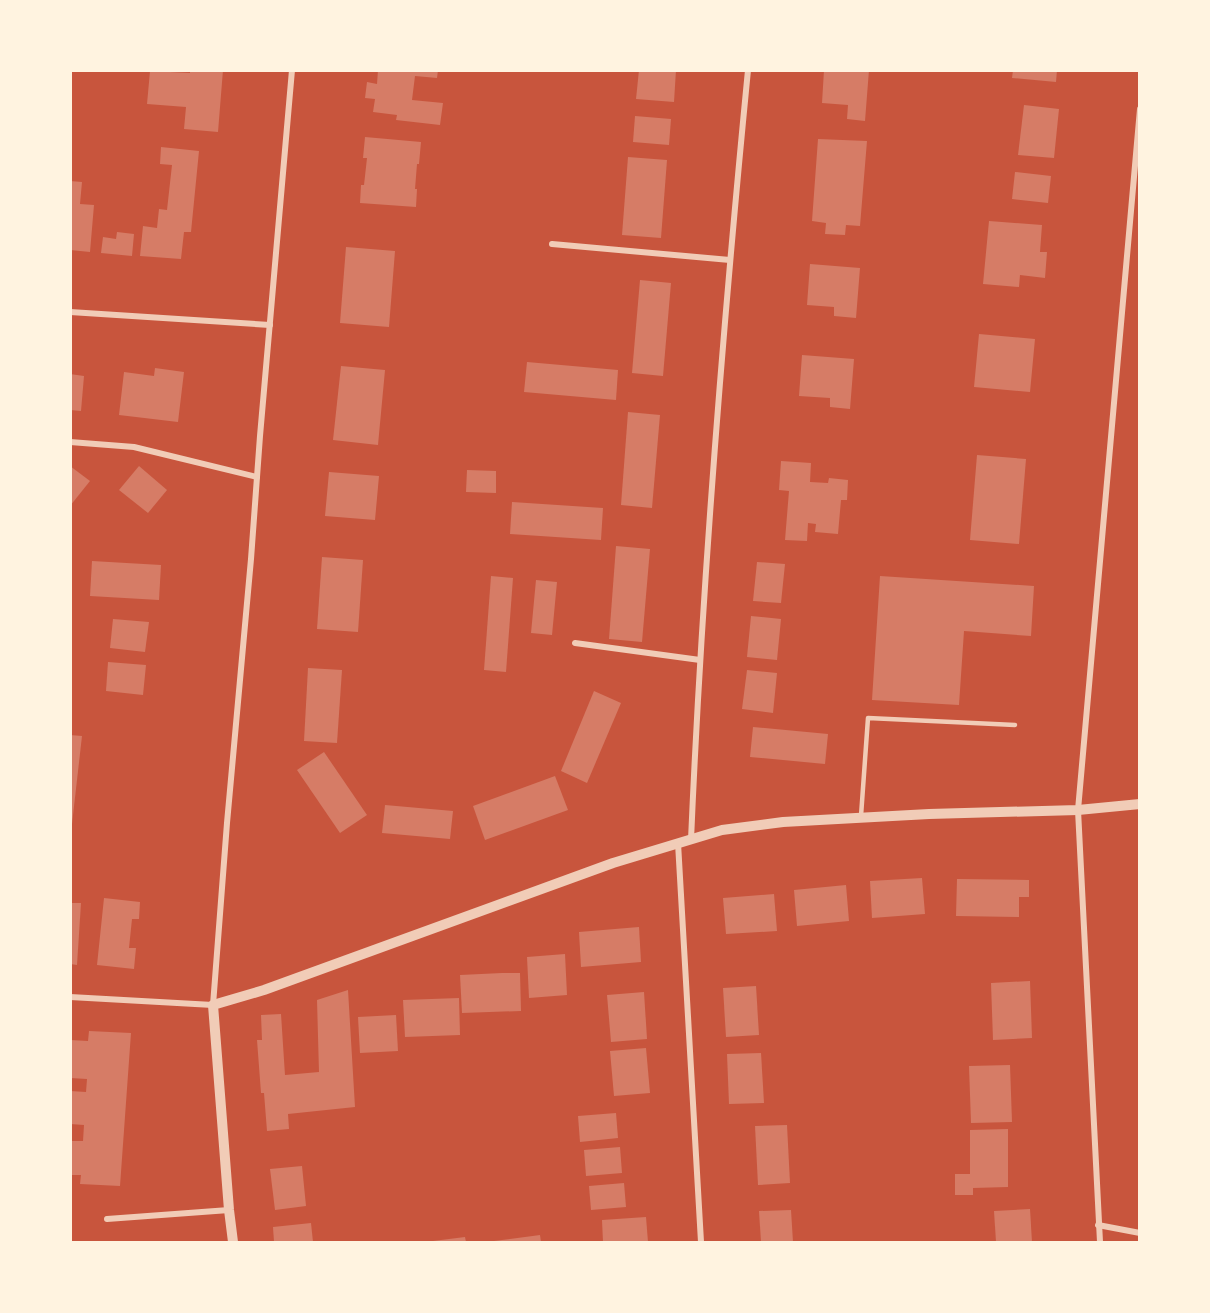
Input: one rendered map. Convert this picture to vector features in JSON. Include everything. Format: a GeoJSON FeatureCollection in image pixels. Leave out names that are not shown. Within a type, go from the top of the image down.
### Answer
{"type":"FeatureCollection","features":[{"type":"Feature","properties":{"kind":"street"},"geometry":{"type":"LineString","coordinates":[[233,1242],[213,1005],[292,70]]}},
{"type":"Feature","properties":{"kind":"street"},"geometry":{"type":"LineString","coordinates":[[691,840],[700,660],[730,260],[748,70]]}},
{"type":"Feature","properties":{"kind":"street"},"geometry":{"type":"LineString","coordinates":[[1100,1242],[1078,810],[1140,109]]}},
{"type":"Feature","properties":{"kind":"street"},"geometry":{"type":"LineString","coordinates":[[552,244],[730,260]]}},
{"type":"Feature","properties":{"kind":"street"},"geometry":{"type":"LineString","coordinates":[[70,312],[270,325]]}},
{"type":"Feature","properties":{"kind":"street"},"geometry":{"type":"LineString","coordinates":[[70,442],[134,447],[257,477]]}},
{"type":"Feature","properties":{"kind":"street"},"geometry":{"type":"LineString","coordinates":[[575,643],[700,660]]}},
{"type":"Feature","properties":{"kind":"street"},"geometry":{"type":"LineString","coordinates":[[70,997],[213,1005],[264,990],[613,863],[722,830],[783,822],[929,814],[1078,810],[1140,804]]}},
{"type":"Feature","properties":{"kind":"street"},"geometry":{"type":"LineString","coordinates":[[678,843],[701,1242]]}},
{"type":"Feature","properties":{"kind":"street"},"geometry":{"type":"LineString","coordinates":[[106,1220],[229,1210]]}},
{"type":"Feature","properties":{"kind":"street"},"geometry":{"type":"LineString","coordinates":[[1098,1225],[1140,1233]]}},
{"type":"Feature","properties":{"kind":"lane"},"geometry":{"type":"LineString","coordinates":[[861,818],[868,718],[1015,725]]}},
{"type":"Feature","properties":{"kind":"building"},"geometry":{"type":"Polygon","coordinates":[[[190,70],[223,70],[218,132],[184,129],[186,107],[147,104],[150,71],[190,73],[190,70]]]}},
{"type":"Feature","properties":{"kind":"building"},"geometry":{"type":"Polygon","coordinates":[[[378,70],[438,70],[437,78],[415,76],[412,100],[443,103],[440,125],[396,120],[397,115],[373,112],[375,99],[365,98],[367,82],[377,84],[378,70]]]}},
{"type":"Feature","properties":{"kind":"building"},"geometry":{"type":"Polygon","coordinates":[[[639,70],[676,70],[674,102],[636,99],[639,70]]]}},
{"type":"Feature","properties":{"kind":"building"},"geometry":{"type":"Polygon","coordinates":[[[824,70],[869,70],[865,121],[847,119],[848,105],[822,103],[824,70]]]}},
{"type":"Feature","properties":{"kind":"building"},"geometry":{"type":"Polygon","coordinates":[[[1013,70],[1057,70],[1056,82],[1012,78],[1013,70]]]}},
{"type":"Feature","properties":{"kind":"building"},"geometry":{"type":"Polygon","coordinates":[[[1024,105],[1059,109],[1054,158],[1018,155],[1024,105]]]}},
{"type":"Feature","properties":{"kind":"building"},"geometry":{"type":"Polygon","coordinates":[[[635,116],[671,119],[669,145],[633,142],[635,116]]]}},
{"type":"Feature","properties":{"kind":"building"},"geometry":{"type":"Polygon","coordinates":[[[365,137],[421,142],[415,189],[417,189],[416,207],[360,203],[367,158],[363,158],[365,137]]]}},
{"type":"Feature","properties":{"kind":"building"},"geometry":{"type":"Polygon","coordinates":[[[818,139],[867,141],[860,226],[846,225],[845,235],[825,234],[826,223],[812,221],[818,139]]]}},
{"type":"Feature","properties":{"kind":"building"},"geometry":{"type":"Polygon","coordinates":[[[161,147],[199,151],[191,232],[184,232],[181,259],[140,256],[143,226],[157,228],[159,209],[167,210],[172,165],[160,164],[161,147]]]}},
{"type":"Feature","properties":{"kind":"building"},"geometry":{"type":"Polygon","coordinates":[[[628,157],[667,160],[661,238],[622,235],[628,157]]]}},
{"type":"Feature","properties":{"kind":"building"},"geometry":{"type":"Polygon","coordinates":[[[1015,172],[1051,176],[1048,203],[1012,199],[1015,172]]]}},
{"type":"Feature","properties":{"kind":"building"},"geometry":{"type":"Polygon","coordinates":[[[70,181],[82,182],[80,204],[94,205],[90,252],[70,250],[70,181]]]}},
{"type":"Feature","properties":{"kind":"building"},"geometry":{"type":"Polygon","coordinates":[[[989,221],[1042,225],[1040,252],[1047,252],[1045,278],[1020,275],[1019,287],[983,284],[989,221]]]}},
{"type":"Feature","properties":{"kind":"building"},"geometry":{"type":"Polygon","coordinates":[[[117,232],[134,234],[132,256],[101,253],[103,237],[116,239],[117,232]]]}},
{"type":"Feature","properties":{"kind":"building"},"geometry":{"type":"Polygon","coordinates":[[[346,247],[395,251],[389,327],[340,323],[346,247]]]}},
{"type":"Feature","properties":{"kind":"building"},"geometry":{"type":"Polygon","coordinates":[[[810,264],[860,268],[856,318],[834,316],[834,307],[807,305],[810,264]]]}},
{"type":"Feature","properties":{"kind":"building"},"geometry":{"type":"Polygon","coordinates":[[[640,280],[671,283],[663,376],[632,373],[640,280]]]}},
{"type":"Feature","properties":{"kind":"building"},"geometry":{"type":"Polygon","coordinates":[[[979,334],[1035,339],[1030,392],[974,387],[979,334]]]}},
{"type":"Feature","properties":{"kind":"building"},"geometry":{"type":"Polygon","coordinates":[[[802,355],[854,359],[850,409],[830,407],[830,398],[799,396],[802,355]]]}},
{"type":"Feature","properties":{"kind":"building"},"geometry":{"type":"Polygon","coordinates":[[[527,362],[618,370],[616,400],[524,392],[527,362]]]}},
{"type":"Feature","properties":{"kind":"building"},"geometry":{"type":"Polygon","coordinates":[[[341,366],[385,370],[378,445],[333,440],[341,366]]]}},
{"type":"Feature","properties":{"kind":"building"},"geometry":{"type":"Polygon","coordinates":[[[155,368],[184,372],[178,422],[119,415],[124,372],[154,376],[155,368]]]}},
{"type":"Feature","properties":{"kind":"building"},"geometry":{"type":"Polygon","coordinates":[[[70,374],[84,376],[81,411],[70,410],[70,374]]]}},
{"type":"Feature","properties":{"kind":"building"},"geometry":{"type":"Polygon","coordinates":[[[628,412],[660,415],[652,508],[621,505],[628,412]]]}},
{"type":"Feature","properties":{"kind":"building"},"geometry":{"type":"Polygon","coordinates":[[[977,455],[1026,459],[1019,544],[970,540],[977,455]]]}},
{"type":"Feature","properties":{"kind":"building"},"geometry":{"type":"Polygon","coordinates":[[[781,461],[811,463],[810,482],[828,483],[829,478],[848,480],[847,500],[841,500],[838,534],[815,532],[816,524],[808,523],[807,541],[785,540],[789,491],[779,490],[781,461]]]}},
{"type":"Feature","properties":{"kind":"building"},"geometry":{"type":"Polygon","coordinates":[[[70,466],[90,481],[70,506],[70,466]]]}},
{"type":"Feature","properties":{"kind":"building"},"geometry":{"type":"Polygon","coordinates":[[[139,466],[167,490],[148,513],[119,490],[139,466]]]}},
{"type":"Feature","properties":{"kind":"building"},"geometry":{"type":"Polygon","coordinates":[[[467,470],[496,471],[496,493],[466,492],[467,470]]]}},
{"type":"Feature","properties":{"kind":"building"},"geometry":{"type":"Polygon","coordinates":[[[329,472],[379,476],[375,520],[325,516],[329,472]]]}},
{"type":"Feature","properties":{"kind":"building"},"geometry":{"type":"Polygon","coordinates":[[[512,502],[603,508],[601,540],[510,534],[512,502]]]}},
{"type":"Feature","properties":{"kind":"building"},"geometry":{"type":"Polygon","coordinates":[[[616,546],[650,549],[642,642],[609,639],[616,546]]]}},
{"type":"Feature","properties":{"kind":"building"},"geometry":{"type":"Polygon","coordinates":[[[322,557],[363,560],[358,632],[317,629],[322,557]]]}},
{"type":"Feature","properties":{"kind":"building"},"geometry":{"type":"Polygon","coordinates":[[[92,561],[161,565],[159,600],[90,596],[92,561]]]}},
{"type":"Feature","properties":{"kind":"building"},"geometry":{"type":"Polygon","coordinates":[[[757,562],[785,564],[781,603],[753,601],[757,562]]]}},
{"type":"Feature","properties":{"kind":"building"},"geometry":{"type":"Polygon","coordinates":[[[491,576],[513,578],[506,672],[484,670],[491,576]]]}},
{"type":"Feature","properties":{"kind":"building"},"geometry":{"type":"Polygon","coordinates":[[[880,576],[1034,586],[1031,636],[964,631],[959,705],[872,700],[880,576]]]}},
{"type":"Feature","properties":{"kind":"building"},"geometry":{"type":"Polygon","coordinates":[[[536,580],[557,582],[552,635],[531,633],[536,580]]]}},
{"type":"Feature","properties":{"kind":"building"},"geometry":{"type":"Polygon","coordinates":[[[751,616],[781,619],[777,660],[747,657],[751,616]]]}},
{"type":"Feature","properties":{"kind":"building"},"geometry":{"type":"Polygon","coordinates":[[[113,619],[149,622],[145,652],[110,648],[113,619]]]}},
{"type":"Feature","properties":{"kind":"building"},"geometry":{"type":"Polygon","coordinates":[[[108,662],[146,665],[143,695],[106,691],[108,662]]]}},
{"type":"Feature","properties":{"kind":"building"},"geometry":{"type":"Polygon","coordinates":[[[308,668],[342,670],[337,743],[304,741],[308,668]]]}},
{"type":"Feature","properties":{"kind":"building"},"geometry":{"type":"Polygon","coordinates":[[[747,670],[777,673],[773,713],[742,709],[747,670]]]}},
{"type":"Feature","properties":{"kind":"building"},"geometry":{"type":"Polygon","coordinates":[[[594,691],[621,703],[587,783],[561,771],[594,691]]]}},
{"type":"Feature","properties":{"kind":"building"},"geometry":{"type":"Polygon","coordinates":[[[753,727],[828,734],[825,764],[750,757],[753,727]]]}},
{"type":"Feature","properties":{"kind":"building"},"geometry":{"type":"Polygon","coordinates":[[[70,735],[82,736],[72,824],[70,824],[70,735]]]}},
{"type":"Feature","properties":{"kind":"building"},"geometry":{"type":"Polygon","coordinates":[[[324,752],[367,815],[340,833],[297,770],[324,752]]]}},
{"type":"Feature","properties":{"kind":"building"},"geometry":{"type":"Polygon","coordinates":[[[555,776],[568,810],[485,840],[473,806],[555,776]]]}},
{"type":"Feature","properties":{"kind":"building"},"geometry":{"type":"Polygon","coordinates":[[[385,805],[453,811],[450,839],[382,833],[385,805]]]}},
{"type":"Feature","properties":{"kind":"building"},"geometry":{"type":"Polygon","coordinates":[[[922,878],[925,914],[872,918],[870,881],[922,878]]]}},
{"type":"Feature","properties":{"kind":"building"},"geometry":{"type":"Polygon","coordinates":[[[957,879],[1029,880],[1029,897],[1019,897],[1019,917],[956,916],[957,879]]]}},
{"type":"Feature","properties":{"kind":"building"},"geometry":{"type":"Polygon","coordinates":[[[846,885],[849,921],[797,926],[794,890],[846,885]]]}},
{"type":"Feature","properties":{"kind":"building"},"geometry":{"type":"Polygon","coordinates":[[[774,894],[777,931],[726,934],[723,898],[774,894]]]}},
{"type":"Feature","properties":{"kind":"building"},"geometry":{"type":"Polygon","coordinates":[[[104,898],[140,902],[139,919],[132,919],[129,948],[136,948],[134,969],[97,965],[104,898]]]}},
{"type":"Feature","properties":{"kind":"building"},"geometry":{"type":"Polygon","coordinates":[[[70,903],[81,903],[77,965],[70,964],[70,903]]]}},
{"type":"Feature","properties":{"kind":"building"},"geometry":{"type":"Polygon","coordinates":[[[639,927],[641,962],[581,967],[579,932],[639,927]]]}},
{"type":"Feature","properties":{"kind":"building"},"geometry":{"type":"Polygon","coordinates":[[[565,954],[567,995],[529,998],[527,957],[565,954]]]}},
{"type":"Feature","properties":{"kind":"building"},"geometry":{"type":"Polygon","coordinates":[[[520,973],[521,1011],[462,1013],[460,975],[520,973]]]}},
{"type":"Feature","properties":{"kind":"building"},"geometry":{"type":"Polygon","coordinates":[[[1030,981],[1032,1038],[993,1040],[991,983],[1030,981]]]}},
{"type":"Feature","properties":{"kind":"building"},"geometry":{"type":"Polygon","coordinates":[[[756,986],[759,1035],[726,1037],[723,988],[756,986]]]}},
{"type":"Feature","properties":{"kind":"building"},"geometry":{"type":"Polygon","coordinates":[[[348,990],[355,1107],[288,1114],[289,1129],[267,1131],[264,1093],[261,1093],[257,1040],[262,1040],[261,1015],[281,1014],[285,1075],[319,1072],[317,1000],[348,990]]]}},
{"type":"Feature","properties":{"kind":"building"},"geometry":{"type":"Polygon","coordinates":[[[644,992],[647,1039],[611,1042],[607,995],[644,992]]]}},
{"type":"Feature","properties":{"kind":"building"},"geometry":{"type":"Polygon","coordinates":[[[459,998],[460,1035],[405,1037],[403,1000],[459,998]]]}},
{"type":"Feature","properties":{"kind":"building"},"geometry":{"type":"Polygon","coordinates":[[[396,1015],[398,1051],[360,1053],[358,1017],[396,1015]]]}},
{"type":"Feature","properties":{"kind":"building"},"geometry":{"type":"Polygon","coordinates":[[[89,1031],[131,1033],[120,1186],[80,1184],[81,1175],[70,1175],[70,1141],[83,1141],[84,1125],[70,1124],[70,1091],[86,1092],[87,1079],[70,1078],[70,1040],[88,1041],[89,1031]]]}},
{"type":"Feature","properties":{"kind":"building"},"geometry":{"type":"Polygon","coordinates":[[[646,1048],[650,1093],[614,1096],[610,1051],[646,1048]]]}},
{"type":"Feature","properties":{"kind":"building"},"geometry":{"type":"Polygon","coordinates":[[[761,1053],[764,1103],[729,1104],[727,1054],[761,1053]]]}},
{"type":"Feature","properties":{"kind":"building"},"geometry":{"type":"Polygon","coordinates":[[[1010,1065],[1012,1122],[971,1123],[969,1066],[1010,1065]]]}},
{"type":"Feature","properties":{"kind":"building"},"geometry":{"type":"Polygon","coordinates":[[[616,1113],[618,1138],[580,1142],[578,1116],[616,1113]]]}},
{"type":"Feature","properties":{"kind":"building"},"geometry":{"type":"Polygon","coordinates":[[[787,1125],[790,1183],[758,1185],[755,1126],[787,1125]]]}},
{"type":"Feature","properties":{"kind":"building"},"geometry":{"type":"Polygon","coordinates":[[[1008,1129],[1008,1187],[973,1188],[973,1195],[955,1195],[955,1174],[970,1174],[970,1130],[1008,1129]]]}},
{"type":"Feature","properties":{"kind":"building"},"geometry":{"type":"Polygon","coordinates":[[[620,1147],[622,1173],[586,1176],[584,1150],[620,1147]]]}},
{"type":"Feature","properties":{"kind":"building"},"geometry":{"type":"Polygon","coordinates":[[[302,1166],[306,1206],[275,1210],[270,1169],[302,1166]]]}},
{"type":"Feature","properties":{"kind":"building"},"geometry":{"type":"Polygon","coordinates":[[[624,1183],[626,1207],[591,1210],[589,1186],[624,1183]]]}},
{"type":"Feature","properties":{"kind":"building"},"geometry":{"type":"Polygon","coordinates":[[[1030,1209],[1032,1242],[996,1242],[994,1211],[1030,1209]]]}},
{"type":"Feature","properties":{"kind":"building"},"geometry":{"type":"Polygon","coordinates":[[[791,1210],[793,1242],[761,1242],[759,1211],[791,1210]]]}},
{"type":"Feature","properties":{"kind":"building"},"geometry":{"type":"Polygon","coordinates":[[[646,1217],[648,1242],[603,1242],[602,1220],[646,1217]]]}},
{"type":"Feature","properties":{"kind":"building"},"geometry":{"type":"Polygon","coordinates":[[[311,1223],[313,1242],[274,1242],[273,1227],[311,1223]]]}},
{"type":"Feature","properties":{"kind":"building"},"geometry":{"type":"Polygon","coordinates":[[[540,1235],[541,1242],[494,1242],[494,1241],[540,1235]]]}},
{"type":"Feature","properties":{"kind":"building"},"geometry":{"type":"Polygon","coordinates":[[[465,1237],[466,1242],[433,1242],[433,1241],[465,1237]]]}}]}
